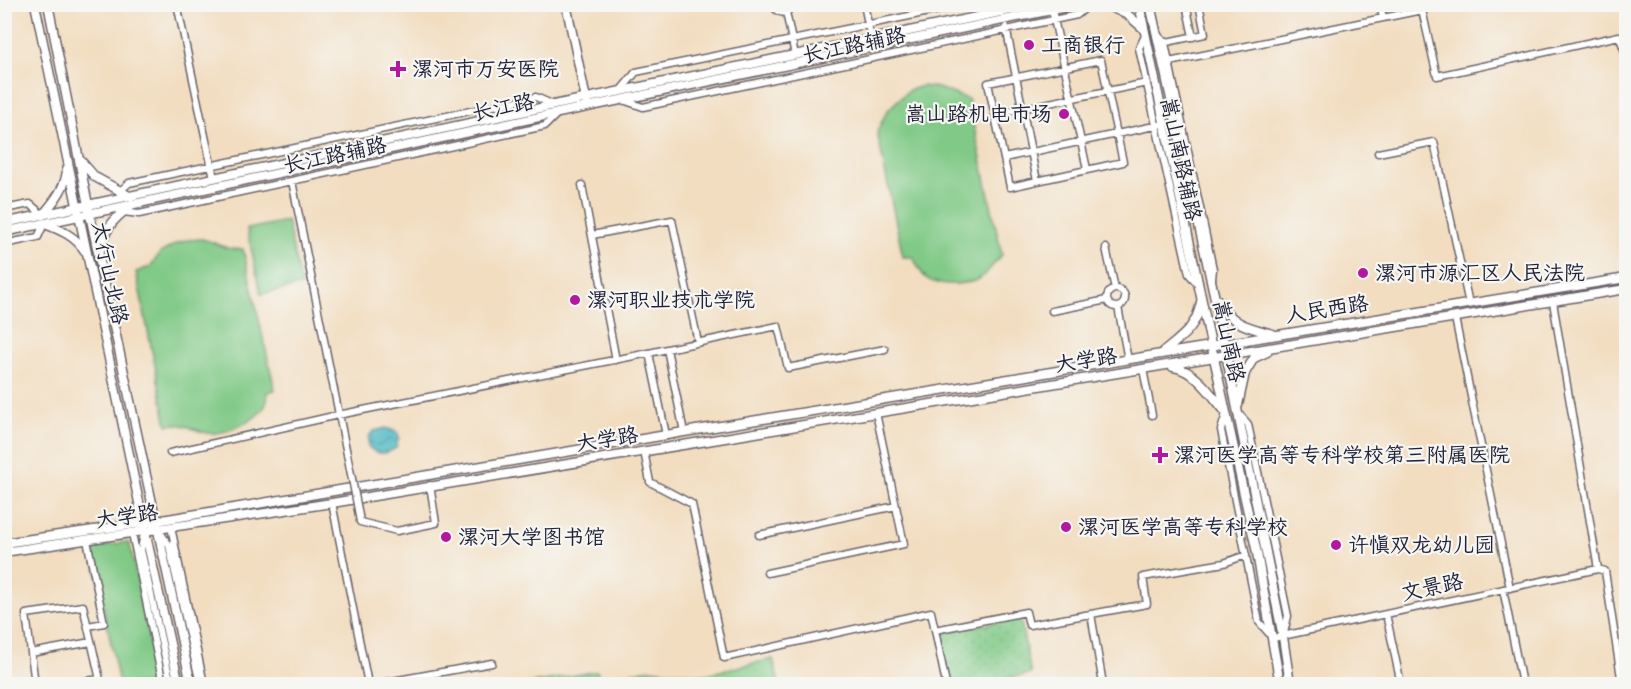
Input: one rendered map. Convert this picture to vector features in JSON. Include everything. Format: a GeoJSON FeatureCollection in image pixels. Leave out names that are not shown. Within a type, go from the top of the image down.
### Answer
{"type":"FeatureCollection","features":[{"type":"Feature","properties":{"kind":"main road","name":"太行山北路"},"geometry":{"type":"LineString","coordinates":[[35,4],[144,527],[145,549],[179,684]]}},
{"type":"Feature","properties":{"kind":"main road","name":"太行山北路"},"geometry":{"type":"LineString","coordinates":[[48,4],[89,210],[157,525],[165,546],[192,684]]}},
{"type":"Feature","properties":{"kind":"main road"},"geometry":{"type":"LineString","coordinates":[[566,4],[587,103]]}},
{"type":"Feature","properties":{"kind":"main road","name":"长江路"},"geometry":{"type":"LineString","coordinates":[[132,201],[214,178],[621,96],[1039,4]]}},
{"type":"Feature","properties":{"kind":"main road","name":"长江路"},"geometry":{"type":"LineString","coordinates":[[621,96],[795,55],[1002,12],[1053,15],[1080,4]]}},
{"type":"Feature","properties":{"kind":"main road"},"geometry":{"type":"LineString","coordinates":[[1104,4],[1128,15],[1145,33]]}},
{"type":"Feature","properties":{"kind":"main road","name":"嵩山南路"},"geometry":{"type":"LineString","coordinates":[[1140,4],[1161,124],[1201,292],[1257,552],[1281,684]]}},
{"type":"Feature","properties":{"kind":"main road","name":"嵩山南路"},"geometry":{"type":"LineString","coordinates":[[1150,4],[1156,33],[1162,44],[1213,290],[1283,637],[1290,684]]}},
{"type":"Feature","properties":{"kind":"main road","name":"长江路"},"geometry":{"type":"LineString","coordinates":[[4,223],[80,217],[89,210],[556,109]]}},
{"type":"Feature","properties":{"kind":"main road"},"geometry":{"type":"LineString","coordinates":[[80,159],[95,177],[120,190],[132,201],[104,232],[100,254]]}},
{"type":"Feature","properties":{"kind":"main road"},"geometry":{"type":"LineString","coordinates":[[67,160],[66,179],[44,219],[78,241],[88,256]]}},
{"type":"Feature","properties":{"kind":"main road","name":"长江路"},"geometry":{"type":"LineString","coordinates":[[4,232],[78,207],[89,210]]}},
{"type":"Feature","properties":{"kind":"main road","name":"人民西路"},"geometry":{"type":"LineString","coordinates":[[1212,346],[1626,278]]}},
{"type":"Feature","properties":{"kind":"main road","name":"人民西路"},"geometry":{"type":"LineString","coordinates":[[1214,358],[1626,289]]}},
{"type":"Feature","properties":{"kind":"main road"},"geometry":{"type":"LineString","coordinates":[[1213,290],[1225,314],[1243,326],[1279,335]]}},
{"type":"Feature","properties":{"kind":"main road"},"geometry":{"type":"LineString","coordinates":[[1552,291],[1553,302]]}},
{"type":"Feature","properties":{"kind":"main road"},"geometry":{"type":"LineString","coordinates":[[1159,355],[1185,333],[1198,318],[1201,292]]}},
{"type":"Feature","properties":{"kind":"main road","name":"大学路"},"geometry":{"type":"LineString","coordinates":[[4,543],[157,525],[666,435],[1212,346]]}},
{"type":"Feature","properties":{"kind":"main road"},"geometry":{"type":"LineString","coordinates":[[1237,411],[1245,373],[1254,358],[1279,347]]}},
{"type":"Feature","properties":{"kind":"main road","name":"大学路"},"geometry":{"type":"LineString","coordinates":[[157,525],[171,527],[332,502],[1214,358]]}},
{"type":"Feature","properties":{"kind":"main road"},"geometry":{"type":"LineString","coordinates":[[1161,366],[1181,368],[1205,386],[1226,413]]}},
{"type":"Feature","properties":{"kind":"main road"},"geometry":{"type":"LineString","coordinates":[[1032,375],[1034,387]]}},
{"type":"Feature","properties":{"kind":"main road","name":"大学路"},"geometry":{"type":"LineString","coordinates":[[4,552],[132,533],[144,527]]}},
{"type":"Feature","properties":{"kind":"street"},"geometry":{"type":"LineString","coordinates":[[177,4],[214,178]]}},
{"type":"Feature","properties":{"kind":"street"},"geometry":{"type":"LineString","coordinates":[[773,4],[779,12],[786,12],[793,4]]}},
{"type":"Feature","properties":{"kind":"street"},"geometry":{"type":"LineString","coordinates":[[864,4],[871,39]]}},
{"type":"Feature","properties":{"kind":"street","name":"长江路辅路"},"geometry":{"type":"LineString","coordinates":[[968,4],[636,72],[621,96],[643,107],[1006,30],[1053,15],[1077,15],[1090,4]]}},
{"type":"Feature","properties":{"kind":"street"},"geometry":{"type":"LineString","coordinates":[[1186,4],[1193,37]]}},
{"type":"Feature","properties":{"kind":"street"},"geometry":{"type":"LineString","coordinates":[[1162,44],[1205,34],[1199,4]]}},
{"type":"Feature","properties":{"kind":"street"},"geometry":{"type":"LineString","coordinates":[[1380,4],[1383,18]]}},
{"type":"Feature","properties":{"kind":"street"},"geometry":{"type":"LineString","coordinates":[[1169,62],[1422,10],[1437,76],[1626,34]]}},
{"type":"Feature","properties":{"kind":"street"},"geometry":{"type":"LineString","coordinates":[[786,12],[795,55]]}},
{"type":"Feature","properties":{"kind":"street"},"geometry":{"type":"LineString","coordinates":[[1002,12],[1037,181]]}},
{"type":"Feature","properties":{"kind":"street"},"geometry":{"type":"LineString","coordinates":[[1053,15],[1087,169]]}},
{"type":"Feature","properties":{"kind":"street","name":"嵩山南路辅路"},"geometry":{"type":"LineString","coordinates":[[1145,33],[1139,48],[1147,83],[1161,124]]}},
{"type":"Feature","properties":{"kind":"street"},"geometry":{"type":"LineString","coordinates":[[1619,36],[1626,54]]}},
{"type":"Feature","properties":{"kind":"street","name":"嵩山南路辅路"},"geometry":{"type":"LineString","coordinates":[[1162,44],[1169,62],[1213,269],[1213,290]]}},
{"type":"Feature","properties":{"kind":"street"},"geometry":{"type":"LineString","coordinates":[[1101,60],[1122,162],[1010,187],[988,83],[1065,67],[1101,60]]}},
{"type":"Feature","properties":{"kind":"street"},"geometry":{"type":"LineString","coordinates":[[995,114],[1147,83]]}},
{"type":"Feature","properties":{"kind":"street","name":"长江路辅路"},"geometry":{"type":"LineString","coordinates":[[113,205],[123,212],[139,214],[546,126],[556,109],[536,97],[129,183],[120,190]]}},
{"type":"Feature","properties":{"kind":"street"},"geometry":{"type":"LineString","coordinates":[[1004,158],[1161,124]]}},
{"type":"Feature","properties":{"kind":"street"},"geometry":{"type":"LineString","coordinates":[[1378,153],[1434,142],[1469,304]]}},
{"type":"Feature","properties":{"kind":"street"},"geometry":{"type":"LineString","coordinates":[[292,181],[360,522],[397,531],[436,523],[430,485]]}},
{"type":"Feature","properties":{"kind":"street"},"geometry":{"type":"LineString","coordinates":[[582,185],[616,360]]}},
{"type":"Feature","properties":{"kind":"street"},"geometry":{"type":"LineString","coordinates":[[113,205],[120,190]]}},
{"type":"Feature","properties":{"kind":"street"},"geometry":{"type":"LineString","coordinates":[[4,209],[30,204],[44,219],[38,237],[4,244]]}},
{"type":"Feature","properties":{"kind":"street"},"geometry":{"type":"LineString","coordinates":[[592,235],[672,220],[698,342]]}},
{"type":"Feature","properties":{"kind":"street"},"geometry":{"type":"LineString","coordinates":[[1106,248],[1115,290]]}},
{"type":"Feature","properties":{"kind":"street"},"geometry":{"type":"LineString","coordinates":[[1115,290],[1121,290],[1126,298],[1124,304],[1118,308],[1111,306],[1107,300],[1110,292],[1115,290]]}},
{"type":"Feature","properties":{"kind":"street"},"geometry":{"type":"LineString","coordinates":[[1052,311],[1107,300]]}},
{"type":"Feature","properties":{"kind":"street"},"geometry":{"type":"LineString","coordinates":[[1553,302],[1598,569],[1605,571],[1622,684]]}},
{"type":"Feature","properties":{"kind":"street"},"geometry":{"type":"LineString","coordinates":[[1118,308],[1128,360]]}},
{"type":"Feature","properties":{"kind":"street"},"geometry":{"type":"LineString","coordinates":[[1455,318],[1510,588]]}},
{"type":"Feature","properties":{"kind":"street"},"geometry":{"type":"LineString","coordinates":[[170,453],[338,415],[778,326],[788,368],[885,349]]}},
{"type":"Feature","properties":{"kind":"street"},"geometry":{"type":"LineString","coordinates":[[667,349],[684,432]]}},
{"type":"Feature","properties":{"kind":"street"},"geometry":{"type":"LineString","coordinates":[[649,353],[666,435]]}},
{"type":"Feature","properties":{"kind":"street"},"geometry":{"type":"LineString","coordinates":[[1143,369],[1152,415]]}},
{"type":"Feature","properties":{"kind":"street"},"geometry":{"type":"LineString","coordinates":[[766,573],[904,544],[876,413]]}},
{"type":"Feature","properties":{"kind":"street"},"geometry":{"type":"LineString","coordinates":[[1226,413],[1221,430],[1259,622],[1273,638]]}},
{"type":"Feature","properties":{"kind":"street"},"geometry":{"type":"LineString","coordinates":[[644,452],[650,482],[692,504],[724,658],[931,612],[946,684]]}},
{"type":"Feature","properties":{"kind":"street"},"geometry":{"type":"LineString","coordinates":[[332,502],[368,684]]}},
{"type":"Feature","properties":{"kind":"street"},"geometry":{"type":"LineString","coordinates":[[759,535],[896,506]]}},
{"type":"Feature","properties":{"kind":"street"},"geometry":{"type":"LineString","coordinates":[[171,527],[204,684]]}},
{"type":"Feature","properties":{"kind":"street"},"geometry":{"type":"LineString","coordinates":[[132,533],[163,684]]}},
{"type":"Feature","properties":{"kind":"street"},"geometry":{"type":"LineString","coordinates":[[87,540],[104,623],[88,626]]}},
{"type":"Feature","properties":{"kind":"street"},"geometry":{"type":"LineString","coordinates":[[165,546],[200,684]]}},
{"type":"Feature","properties":{"kind":"street"},"geometry":{"type":"LineString","coordinates":[[145,549],[171,684]]}},
{"type":"Feature","properties":{"kind":"street"},"geometry":{"type":"LineString","coordinates":[[935,630],[1026,612],[1029,625],[1147,604],[1143,577],[1224,563],[1246,555]]}},
{"type":"Feature","properties":{"kind":"street","name":"文景路"},"geometry":{"type":"LineString","coordinates":[[1273,638],[1598,569]]}},
{"type":"Feature","properties":{"kind":"street"},"geometry":{"type":"LineString","coordinates":[[1503,589],[1522,684]]}},
{"type":"Feature","properties":{"kind":"street"},"geometry":{"type":"LineString","coordinates":[[35,684],[26,614],[83,606],[100,682],[66,684]]}},
{"type":"Feature","properties":{"kind":"street"},"geometry":{"type":"LineString","coordinates":[[1091,614],[1103,684]]}},
{"type":"Feature","properties":{"kind":"street"},"geometry":{"type":"LineString","coordinates":[[1386,614],[1401,684]]}},
{"type":"Feature","properties":{"kind":"street"},"geometry":{"type":"LineString","coordinates":[[31,653],[91,642]]}},
{"type":"Feature","properties":{"kind":"street"},"geometry":{"type":"LineString","coordinates":[[376,684],[492,663]]}},
{"type":"Feature","properties":{"kind":"green space"},"geometry":{"type":"Polygon","coordinates":[[[922,86],[938,88],[968,99],[1002,255],[985,274],[973,281],[956,284],[933,282],[920,271],[913,257],[903,257],[877,132],[887,111],[909,90],[922,86]]]}},
{"type":"Feature","properties":{"kind":"green space"},"geometry":{"type":"Polygon","coordinates":[[[287,221],[301,286],[261,294],[247,229],[287,221]]]}},
{"type":"Feature","properties":{"kind":"green space"},"geometry":{"type":"Polygon","coordinates":[[[202,239],[227,248],[243,249],[275,390],[267,392],[265,406],[251,420],[231,430],[216,433],[203,432],[181,425],[167,425],[136,272],[150,267],[160,253],[176,244],[187,240],[202,239]]]}},
{"type":"Feature","properties":{"kind":"green space"},"geometry":{"type":"Polygon","coordinates":[[[127,542],[130,545],[158,684],[119,684],[92,548],[127,542]]]}},
{"type":"Feature","properties":{"kind":"green space"},"geometry":{"type":"Polygon","coordinates":[[[1020,618],[1031,674],[975,684],[950,684],[940,633],[1020,618]]]}},
{"type":"Feature","properties":{"kind":"green space"},"geometry":{"type":"Polygon","coordinates":[[[773,659],[779,684],[527,684],[597,671],[599,678],[650,669],[702,675],[773,659]]]}},
{"type":"Feature","properties":{"kind":"water"},"geometry":{"type":"Polygon","coordinates":[[[386,428],[397,432],[399,437],[396,448],[389,452],[378,453],[368,446],[369,436],[374,431],[386,428]]]}},
{"type":"Feature","properties":{"kind":"place","name":"工商银行"},"geometry":{"type":"Point","coordinates":[1029,45]}},
{"type":"Feature","properties":{"kind":"place","name":"漯河市万安医院"},"geometry":{"type":"Point","coordinates":[398,69]}},
{"type":"Feature","properties":{"kind":"place","name":"嵩山路机电市场"},"geometry":{"type":"Point","coordinates":[1064,114]}},
{"type":"Feature","properties":{"kind":"place","name":"漯河市源汇区人民法院"},"geometry":{"type":"Point","coordinates":[1363,273]}},
{"type":"Feature","properties":{"kind":"place","name":"漯河职业技术学院"},"geometry":{"type":"Point","coordinates":[575,300]}},
{"type":"Feature","properties":{"kind":"place","name":"漯河医学高等专科学校第三附属医院"},"geometry":{"type":"Point","coordinates":[1160,455]}},
{"type":"Feature","properties":{"kind":"place","name":"漯河医学高等专科学校"},"geometry":{"type":"Point","coordinates":[1066,527]}},
{"type":"Feature","properties":{"kind":"place","name":"漯河大学图书馆"},"geometry":{"type":"Point","coordinates":[446,537]}},
{"type":"Feature","properties":{"kind":"place","name":"许慎双龙幼儿园"},"geometry":{"type":"Point","coordinates":[1336,545]}}]}
